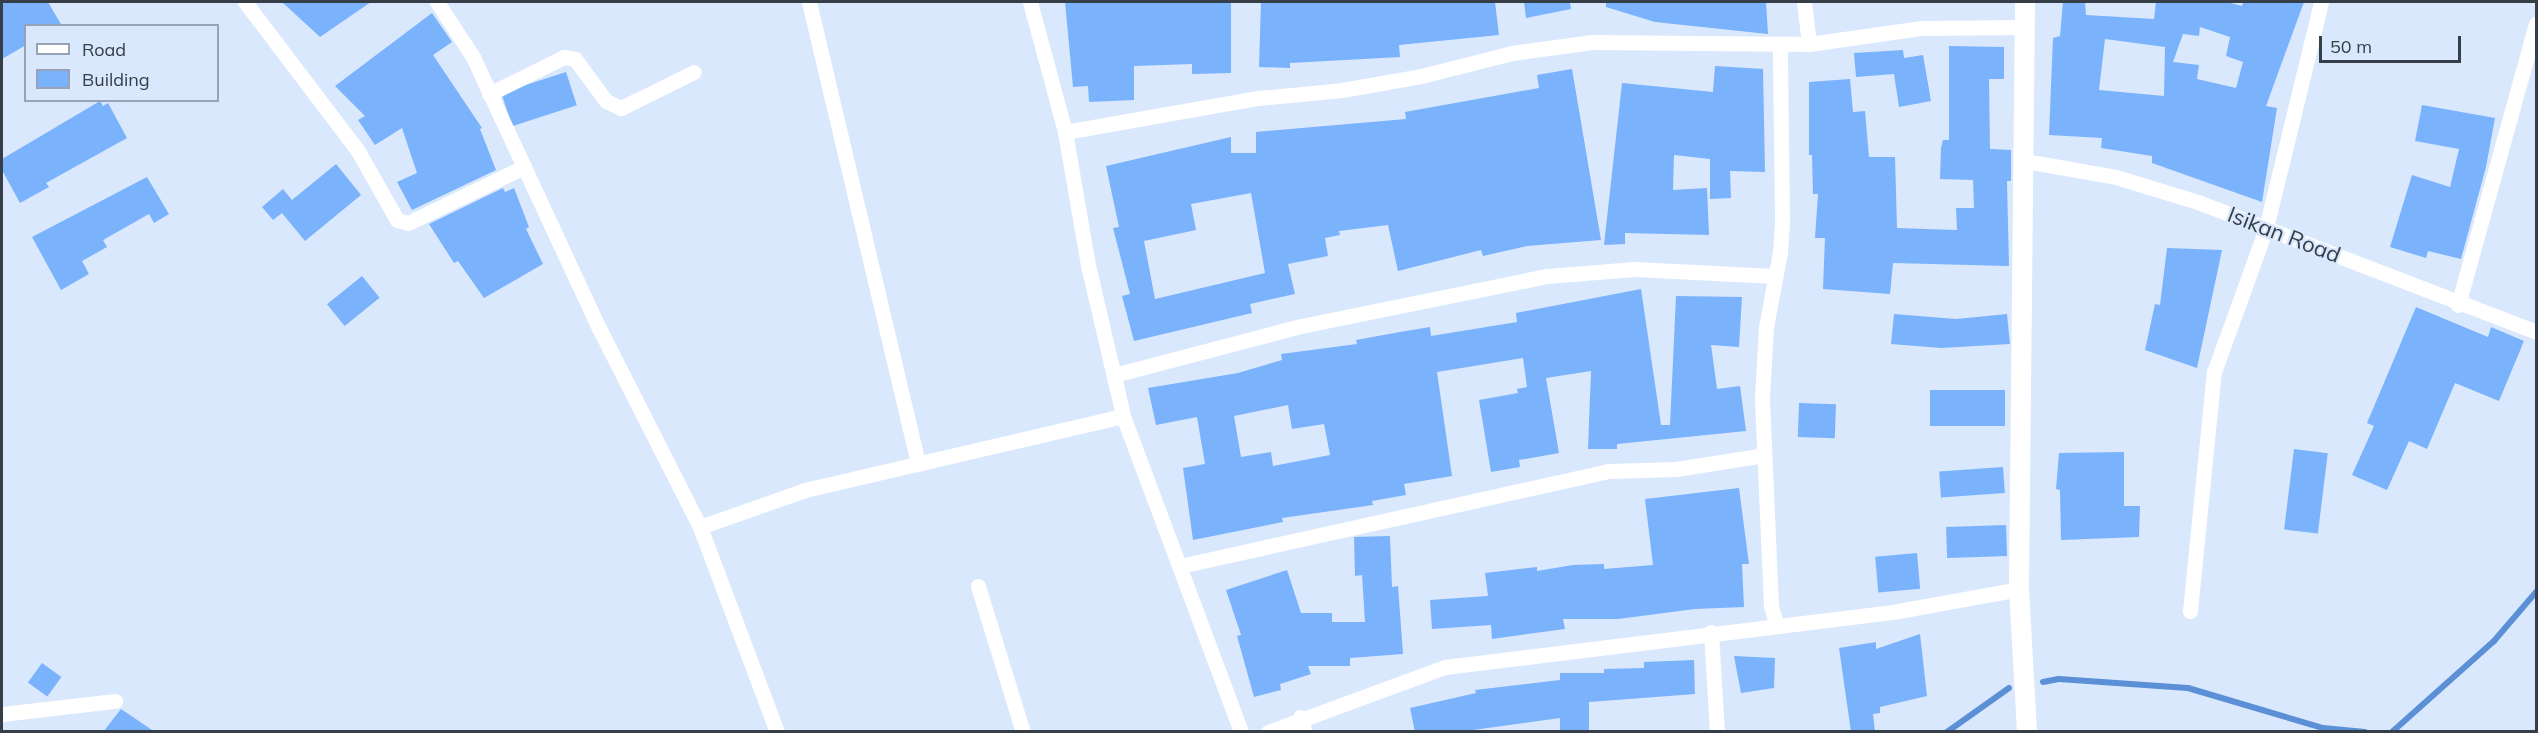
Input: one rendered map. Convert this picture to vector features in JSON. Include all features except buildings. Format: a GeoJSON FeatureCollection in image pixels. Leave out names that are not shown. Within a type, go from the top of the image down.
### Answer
{"type":"FeatureCollection","features":[{"type":"Feature","properties":{"kind":"street"},"geometry":{"type":"LineString","coordinates":[[245,2],[358,151],[397,220],[408,223],[524,167]]}},
{"type":"Feature","properties":{"kind":"street"},"geometry":{"type":"LineString","coordinates":[[437,2],[473,57],[599,328],[700,527],[777,732]]}},
{"type":"Feature","properties":{"kind":"street"},"geometry":{"type":"LineString","coordinates":[[809,2],[918,464]]}},
{"type":"Feature","properties":{"kind":"street"},"geometry":{"type":"LineString","coordinates":[[1030,2],[1065,132],[1088,265],[1123,416],[1241,732]]}},
{"type":"Feature","properties":{"kind":"street"},"geometry":{"type":"LineString","coordinates":[[1804,2],[1809,44]]}},
{"type":"Feature","properties":{"kind":"street"},"geometry":{"type":"LineString","coordinates":[[2025,2],[2019,589],[2026,732]]}},
{"type":"Feature","properties":{"kind":"street"},"geometry":{"type":"LineString","coordinates":[[2190,610],[2214,372],[2266,228],[2321,2]]}},
{"type":"Feature","properties":{"kind":"street"},"geometry":{"type":"LineString","coordinates":[[2458,304],[2536,24]]}},
{"type":"Feature","properties":{"kind":"street"},"geometry":{"type":"LineString","coordinates":[[1065,132],[1258,98],[1342,90],[1421,76],[1512,52],[1592,42],[1809,44],[1923,28],[2026,27]]}},
{"type":"Feature","properties":{"kind":"street"},"geometry":{"type":"LineString","coordinates":[[1777,626],[1771,606],[1764,455],[1766,327],[1782,220],[1780,45]]}},
{"type":"Feature","properties":{"kind":"street"},"geometry":{"type":"LineString","coordinates":[[489,94],[564,57],[575,59],[606,101],[621,108],[694,72]]}},
{"type":"Feature","properties":{"kind":"street","name":"Isikan Road"},"geometry":{"type":"LineString","coordinates":[[2025,161],[2116,177],[2266,228],[2458,304],[2536,332]]}},
{"type":"Feature","properties":{"kind":"street"},"geometry":{"type":"LineString","coordinates":[[1114,375],[1301,326],[1547,276],[1635,269],[1774,276]]}},
{"type":"Feature","properties":{"kind":"street"},"geometry":{"type":"LineString","coordinates":[[700,527],[805,490],[1123,416]]}},
{"type":"Feature","properties":{"kind":"street"},"geometry":{"type":"LineString","coordinates":[[1180,566],[1608,471],[1676,469],[1764,455]]}},
{"type":"Feature","properties":{"kind":"street"},"geometry":{"type":"LineString","coordinates":[[978,586],[1023,732]]}},
{"type":"Feature","properties":{"kind":"street"},"geometry":{"type":"LineString","coordinates":[[1268,732],[1303,724],[1445,667],[1711,632],[1898,612],[2019,589]]}},
{"type":"Feature","properties":{"kind":"street"},"geometry":{"type":"LineString","coordinates":[[1711,632],[1717,732]]}},
{"type":"Feature","properties":{"kind":"street"},"geometry":{"type":"LineString","coordinates":[[2,714],[114,701]]}},
{"type":"Feature","properties":{"kind":"waterway"},"geometry":{"type":"LineString","coordinates":[[2392,732],[2494,641],[2536,592]]}},
{"type":"Feature","properties":{"kind":"waterway"},"geometry":{"type":"LineString","coordinates":[[2043,682],[2059,679],[2188,688],[2323,728],[2365,732]]}},
{"type":"Feature","properties":{"kind":"waterway"},"geometry":{"type":"LineString","coordinates":[[1947,732],[2009,688]]}}]}
